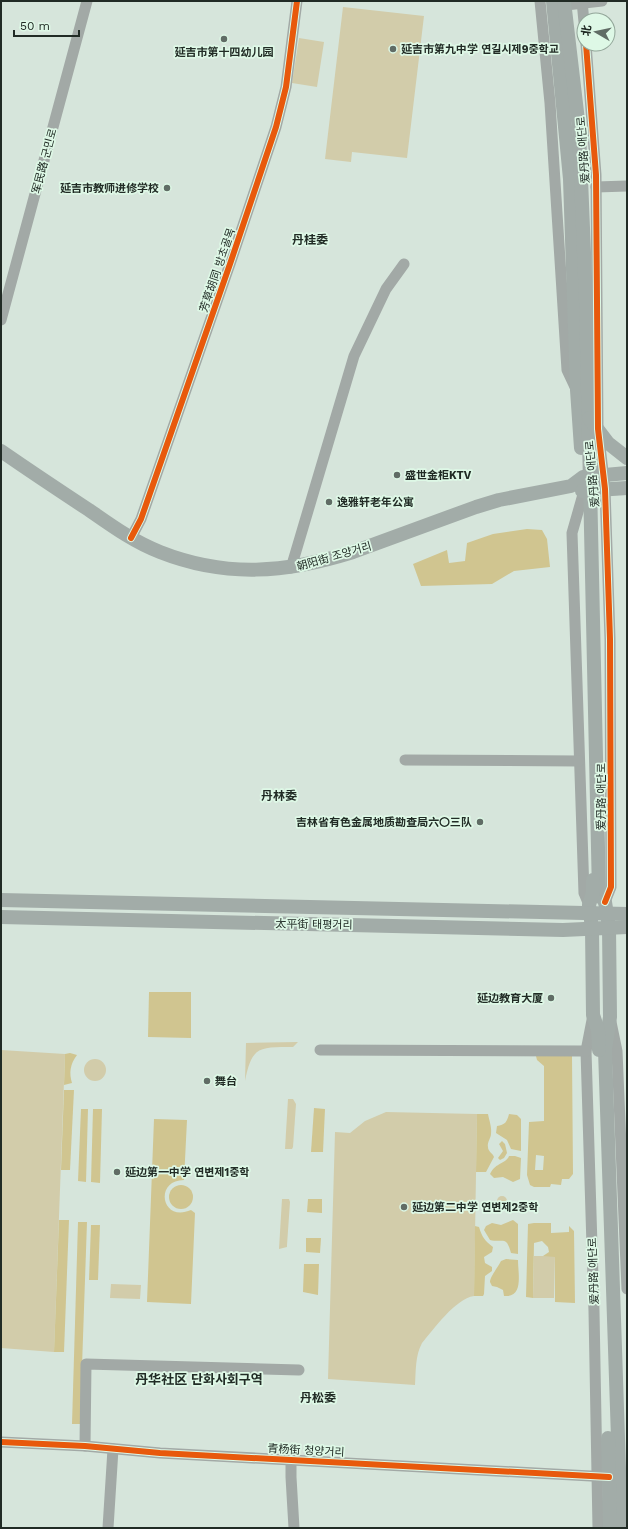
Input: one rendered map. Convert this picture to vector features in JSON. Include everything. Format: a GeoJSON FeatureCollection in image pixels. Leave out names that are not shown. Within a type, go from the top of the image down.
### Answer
{"type":"FeatureCollection","features":[{"type":"Feature","properties":{"kind":"main road","name":"爱丹路 애단로"},"geometry":{"type":"LineString","coordinates":[[553,4],[570,179],[576,390],[589,484],[599,893],[606,908],[609,928],[610,1018],[605,1050],[621,1528]]}},
{"type":"Feature","properties":{"kind":"main road","name":"爱丹路 애단로"},"geometry":{"type":"LineString","coordinates":[[553,4],[579,129],[589,418],[593,892],[590,909],[592,928],[593,1015],[598,1030],[603,1477],[610,1528]]}},
{"type":"Feature","properties":{"kind":"main road"},"geometry":{"type":"LineString","coordinates":[[589,418],[608,443],[627,458]]}},
{"type":"Feature","properties":{"kind":"main road","name":"朝阳街 조양거리"},"geometry":{"type":"LineString","coordinates":[[1,451],[131,538],[159,552],[206,565],[229,569],[249,570],[291,568],[332,559],[476,507],[504,499],[589,484],[627,473]]}},
{"type":"Feature","properties":{"kind":"main road","name":"朝阳街 조양거리"},"geometry":{"type":"LineString","coordinates":[[589,484],[627,488]]}},
{"type":"Feature","properties":{"kind":"main road","name":"太平街 태평거리"},"geometry":{"type":"LineString","coordinates":[[1,900],[590,909],[606,908],[627,914]]}},
{"type":"Feature","properties":{"kind":"main road","name":"太平街 태평거리"},"geometry":{"type":"LineString","coordinates":[[1,917],[563,930],[627,927]]}},
{"type":"Feature","properties":{"kind":"main road"},"geometry":{"type":"LineString","coordinates":[[592,963],[609,963]]}},
{"type":"Feature","properties":{"kind":"street","name":"军民路 군민로"},"geometry":{"type":"LineString","coordinates":[[1,320],[86,1]]}},
{"type":"Feature","properties":{"kind":"street","name":"芳草胡同 방초골목"},"geometry":{"type":"LineString","coordinates":[[131,538],[141,520],[276,127],[286,88],[297,1]]}},
{"type":"Feature","properties":{"kind":"street"},"geometry":{"type":"LineString","coordinates":[[553,4],[602,1]]}},
{"type":"Feature","properties":{"kind":"street"},"geometry":{"type":"LineString","coordinates":[[582,2],[583,12]]}},
{"type":"Feature","properties":{"kind":"street","name":"爱丹路 애단로"},"geometry":{"type":"LineString","coordinates":[[587,52],[596,187],[598,429],[589,484],[572,533],[584,893],[590,909]]}},
{"type":"Feature","properties":{"kind":"street"},"geometry":{"type":"LineString","coordinates":[[596,187],[627,186]]}},
{"type":"Feature","properties":{"kind":"street"},"geometry":{"type":"LineString","coordinates":[[291,568],[354,356],[386,289],[404,264]]}},
{"type":"Feature","properties":{"kind":"street"},"geometry":{"type":"LineString","coordinates":[[405,760],[579,761]]}},
{"type":"Feature","properties":{"kind":"street","name":"爱丹路 애단로"},"geometry":{"type":"LineString","coordinates":[[593,1015],[586,1051],[594,1304],[603,1477],[598,1528]]}},
{"type":"Feature","properties":{"kind":"street","name":"爱丹路 애단로"},"geometry":{"type":"LineString","coordinates":[[610,1018],[617,1051],[627,1289]]}},
{"type":"Feature","properties":{"kind":"street"},"geometry":{"type":"LineString","coordinates":[[320,1050],[586,1051]]}},
{"type":"Feature","properties":{"kind":"street"},"geometry":{"type":"LineString","coordinates":[[85,1446],[86,1364],[299,1370]]}},
{"type":"Feature","properties":{"kind":"street","name":"青杨街 청양거리"},"geometry":{"type":"LineString","coordinates":[[1,1442],[603,1477]]}},
{"type":"Feature","properties":{"kind":"street"},"geometry":{"type":"LineString","coordinates":[[108,1528],[113,1449]]}},
{"type":"Feature","properties":{"kind":"street"},"geometry":{"type":"LineString","coordinates":[[291,1459],[294,1528]]}},
{"type":"Feature","properties":{"kind":"shaded area"},"geometry":{"type":"Polygon","coordinates":[[[343,7],[424,16],[407,158],[352,152],[351,162],[325,159],[343,7]]]}},
{"type":"Feature","properties":{"kind":"shaded area"},"geometry":{"type":"Polygon","coordinates":[[[299,38],[324,42],[317,87],[292,83],[299,38]]]}},
{"type":"Feature","properties":{"kind":"shaded area"},"geometry":{"type":"Polygon","coordinates":[[[527,529],[542,530],[547,539],[550,567],[514,571],[492,584],[421,586],[413,564],[447,550],[449,563],[465,561],[467,543],[493,534],[527,529]]]}},
{"type":"Feature","properties":{"kind":"shaded area"},"geometry":{"type":"Polygon","coordinates":[[[149,992],[191,992],[191,1038],[148,1037],[149,992]]]}},
{"type":"Feature","properties":{"kind":"shaded area"},"geometry":{"type":"Polygon","coordinates":[[[298,1042],[293,1047],[272,1047],[259,1051],[254,1055],[251,1061],[245,1081],[246,1043],[298,1042]]]}},
{"type":"Feature","properties":{"kind":"shaded area"},"geometry":{"type":"Polygon","coordinates":[[[1,1050],[65,1054],[54,1352],[1,1348],[1,1050]]]}},
{"type":"Feature","properties":{"kind":"shaded area"},"geometry":{"type":"Polygon","coordinates":[[[70,1053],[77,1055],[71,1069],[72,1083],[64,1085],[65,1054],[70,1053]]]}},
{"type":"Feature","properties":{"kind":"shaded area"},"geometry":{"type":"Polygon","coordinates":[[[536,1056],[572,1056],[573,1174],[569,1179],[562,1179],[561,1185],[551,1184],[550,1187],[534,1187],[530,1185],[527,1175],[529,1122],[544,1121],[544,1066],[537,1060],[536,1056]],[[536,1155],[535,1170],[543,1170],[544,1156],[536,1155]]]}},
{"type":"Feature","properties":{"kind":"shaded area"},"geometry":{"type":"Polygon","coordinates":[[[95,1059],[103,1062],[106,1070],[103,1078],[95,1081],[87,1078],[84,1070],[87,1062],[95,1059]]]}},
{"type":"Feature","properties":{"kind":"shaded area"},"geometry":{"type":"Polygon","coordinates":[[[64,1090],[74,1090],[70,1170],[61,1170],[64,1090]]]}},
{"type":"Feature","properties":{"kind":"shaded area"},"geometry":{"type":"Polygon","coordinates":[[[288,1099],[293,1099],[296,1104],[292,1149],[285,1149],[288,1099]]]}},
{"type":"Feature","properties":{"kind":"shaded area"},"geometry":{"type":"Polygon","coordinates":[[[314,1108],[325,1109],[323,1152],[311,1152],[314,1108]]]}},
{"type":"Feature","properties":{"kind":"shaded area"},"geometry":{"type":"Polygon","coordinates":[[[81,1109],[88,1109],[86,1182],[78,1181],[81,1109]]]}},
{"type":"Feature","properties":{"kind":"shaded area"},"geometry":{"type":"Polygon","coordinates":[[[93,1109],[102,1109],[100,1183],[91,1182],[93,1109]]]}},
{"type":"Feature","properties":{"kind":"shaded area"},"geometry":{"type":"Polygon","coordinates":[[[386,1112],[477,1114],[474,1296],[467,1298],[452,1308],[422,1343],[417,1358],[415,1385],[328,1379],[335,1132],[350,1133],[365,1121],[386,1112]]]}},
{"type":"Feature","properties":{"kind":"shaded area"},"geometry":{"type":"Polygon","coordinates":[[[477,1114],[488,1114],[491,1126],[491,1136],[488,1147],[494,1157],[486,1172],[476,1172],[477,1114]]]}},
{"type":"Feature","properties":{"kind":"shaded area"},"geometry":{"type":"Polygon","coordinates":[[[509,1114],[517,1115],[521,1119],[521,1151],[511,1149],[507,1140],[496,1133],[497,1126],[505,1123],[509,1114]]]}},
{"type":"Feature","properties":{"kind":"shaded area"},"geometry":{"type":"Polygon","coordinates":[[[154,1119],[187,1120],[184,1180],[174,1182],[168,1187],[165,1193],[165,1200],[173,1211],[181,1212],[191,1210],[195,1213],[191,1304],[147,1302],[154,1119]]]}},
{"type":"Feature","properties":{"kind":"shaded area"},"geometry":{"type":"Polygon","coordinates":[[[502,1141],[505,1144],[507,1153],[504,1158],[500,1160],[498,1158],[503,1151],[499,1144],[502,1141]]]}},
{"type":"Feature","properties":{"kind":"shaded area"},"geometry":{"type":"Polygon","coordinates":[[[509,1156],[521,1158],[520,1179],[513,1182],[503,1177],[494,1178],[490,1174],[492,1170],[508,1159],[509,1156]]]}},
{"type":"Feature","properties":{"kind":"shaded area"},"geometry":{"type":"Polygon","coordinates":[[[181,1185],[189,1189],[193,1197],[189,1205],[181,1209],[173,1205],[169,1197],[173,1189],[181,1185]]]}},
{"type":"Feature","properties":{"kind":"shaded area"},"geometry":{"type":"Polygon","coordinates":[[[502,1196],[507,1201],[502,1206],[497,1201],[502,1196]]]}},
{"type":"Feature","properties":{"kind":"shaded area"},"geometry":{"type":"Polygon","coordinates":[[[282,1199],[289,1199],[290,1202],[287,1247],[279,1249],[282,1199]]]}},
{"type":"Feature","properties":{"kind":"shaded area"},"geometry":{"type":"Polygon","coordinates":[[[308,1199],[322,1199],[322,1213],[307,1212],[308,1199]]]}},
{"type":"Feature","properties":{"kind":"shaded area"},"geometry":{"type":"Polygon","coordinates":[[[59,1220],[69,1220],[64,1352],[54,1352],[59,1220]]]}},
{"type":"Feature","properties":{"kind":"shaded area"},"geometry":{"type":"Polygon","coordinates":[[[513,1220],[518,1224],[518,1254],[511,1253],[508,1244],[504,1241],[490,1240],[484,1230],[486,1226],[492,1223],[501,1225],[513,1220]]]}},
{"type":"Feature","properties":{"kind":"shaded area"},"geometry":{"type":"Polygon","coordinates":[[[78,1222],[87,1222],[80,1424],[72,1424],[78,1222]]]}},
{"type":"Feature","properties":{"kind":"shaded area"},"geometry":{"type":"Polygon","coordinates":[[[551,1223],[551,1233],[569,1232],[569,1226],[574,1231],[575,1303],[555,1302],[555,1257],[543,1256],[549,1252],[548,1247],[542,1241],[534,1243],[533,1298],[526,1297],[528,1224],[551,1223]]]}},
{"type":"Feature","properties":{"kind":"shaded area"},"geometry":{"type":"Polygon","coordinates":[[[91,1225],[100,1225],[98,1280],[89,1280],[91,1225]]]}},
{"type":"Feature","properties":{"kind":"shaded area"},"geometry":{"type":"Polygon","coordinates":[[[475,1226],[479,1227],[481,1234],[493,1247],[492,1252],[484,1257],[485,1263],[492,1267],[492,1271],[485,1276],[483,1296],[474,1296],[475,1226]]]}},
{"type":"Feature","properties":{"kind":"shaded area"},"geometry":{"type":"Polygon","coordinates":[[[306,1238],[321,1238],[320,1253],[306,1252],[306,1238]]]}},
{"type":"Feature","properties":{"kind":"shaded area"},"geometry":{"type":"Polygon","coordinates":[[[534,1256],[555,1256],[554,1298],[533,1298],[534,1256]]]}},
{"type":"Feature","properties":{"kind":"shaded area"},"geometry":{"type":"Polygon","coordinates":[[[506,1259],[518,1260],[519,1278],[517,1289],[515,1293],[510,1296],[504,1296],[503,1290],[492,1286],[490,1282],[501,1261],[506,1259]]]}},
{"type":"Feature","properties":{"kind":"shaded area"},"geometry":{"type":"Polygon","coordinates":[[[304,1264],[319,1264],[318,1295],[303,1292],[304,1264]]]}},
{"type":"Feature","properties":{"kind":"shaded area"},"geometry":{"type":"Polygon","coordinates":[[[111,1284],[141,1285],[140,1299],[110,1298],[111,1284]]]}},
{"type":"Feature","properties":{"kind":"cycle path"},"geometry":{"type":"LineString","coordinates":[[131,538],[141,519],[276,127],[286,87],[297,1]]}},
{"type":"Feature","properties":{"kind":"cycle path"},"geometry":{"type":"LineString","coordinates":[[587,52],[596,175],[598,429],[605,489],[610,639],[611,887],[605,902]]}},
{"type":"Feature","properties":{"kind":"cycle path"},"geometry":{"type":"LineString","coordinates":[[1,1442],[85,1446],[160,1453],[609,1477]]}},
{"type":"Feature","properties":{"kind":"place","name":"延吉市第十四幼儿园"},"geometry":{"type":"Point","coordinates":[224,39]}},
{"type":"Feature","properties":{"kind":"place","name":"延吉市第九中学 연길시제9중학교"},"geometry":{"type":"Point","coordinates":[393,49]}},
{"type":"Feature","properties":{"kind":"place","name":"延吉市教师进修学校"},"geometry":{"type":"Point","coordinates":[167,188]}},
{"type":"Feature","properties":{"kind":"place","name":"盛世金柜KTV"},"geometry":{"type":"Point","coordinates":[397,475]}},
{"type":"Feature","properties":{"kind":"place","name":"逸雅轩老年公寓"},"geometry":{"type":"Point","coordinates":[329,502]}},
{"type":"Feature","properties":{"kind":"place","name":"吉林省有色金属地质勘查局六〇三队"},"geometry":{"type":"Point","coordinates":[480,822]}},
{"type":"Feature","properties":{"kind":"place","name":"延边教育大厦"},"geometry":{"type":"Point","coordinates":[551,998]}},
{"type":"Feature","properties":{"kind":"place","name":"舞台"},"geometry":{"type":"Point","coordinates":[207,1081]}},
{"type":"Feature","properties":{"kind":"place","name":"延边第一中学 연변제1중학"},"geometry":{"type":"Point","coordinates":[117,1172]}},
{"type":"Feature","properties":{"kind":"place","name":"延边第二中学 연변제2중학"},"geometry":{"type":"Point","coordinates":[404,1207]}},
{"type":"Feature","properties":{"kind":"district","name":"丹桂委"},"geometry":{"type":"Point","coordinates":[310,240]}},
{"type":"Feature","properties":{"kind":"district","name":"丹林委"},"geometry":{"type":"Point","coordinates":[279,796]}},
{"type":"Feature","properties":{"kind":"district","name":"丹华社区 단화사회구역"},"geometry":{"type":"Point","coordinates":[199,1379]}},
{"type":"Feature","properties":{"kind":"district","name":"丹松委"},"geometry":{"type":"Point","coordinates":[318,1398]}}]}
